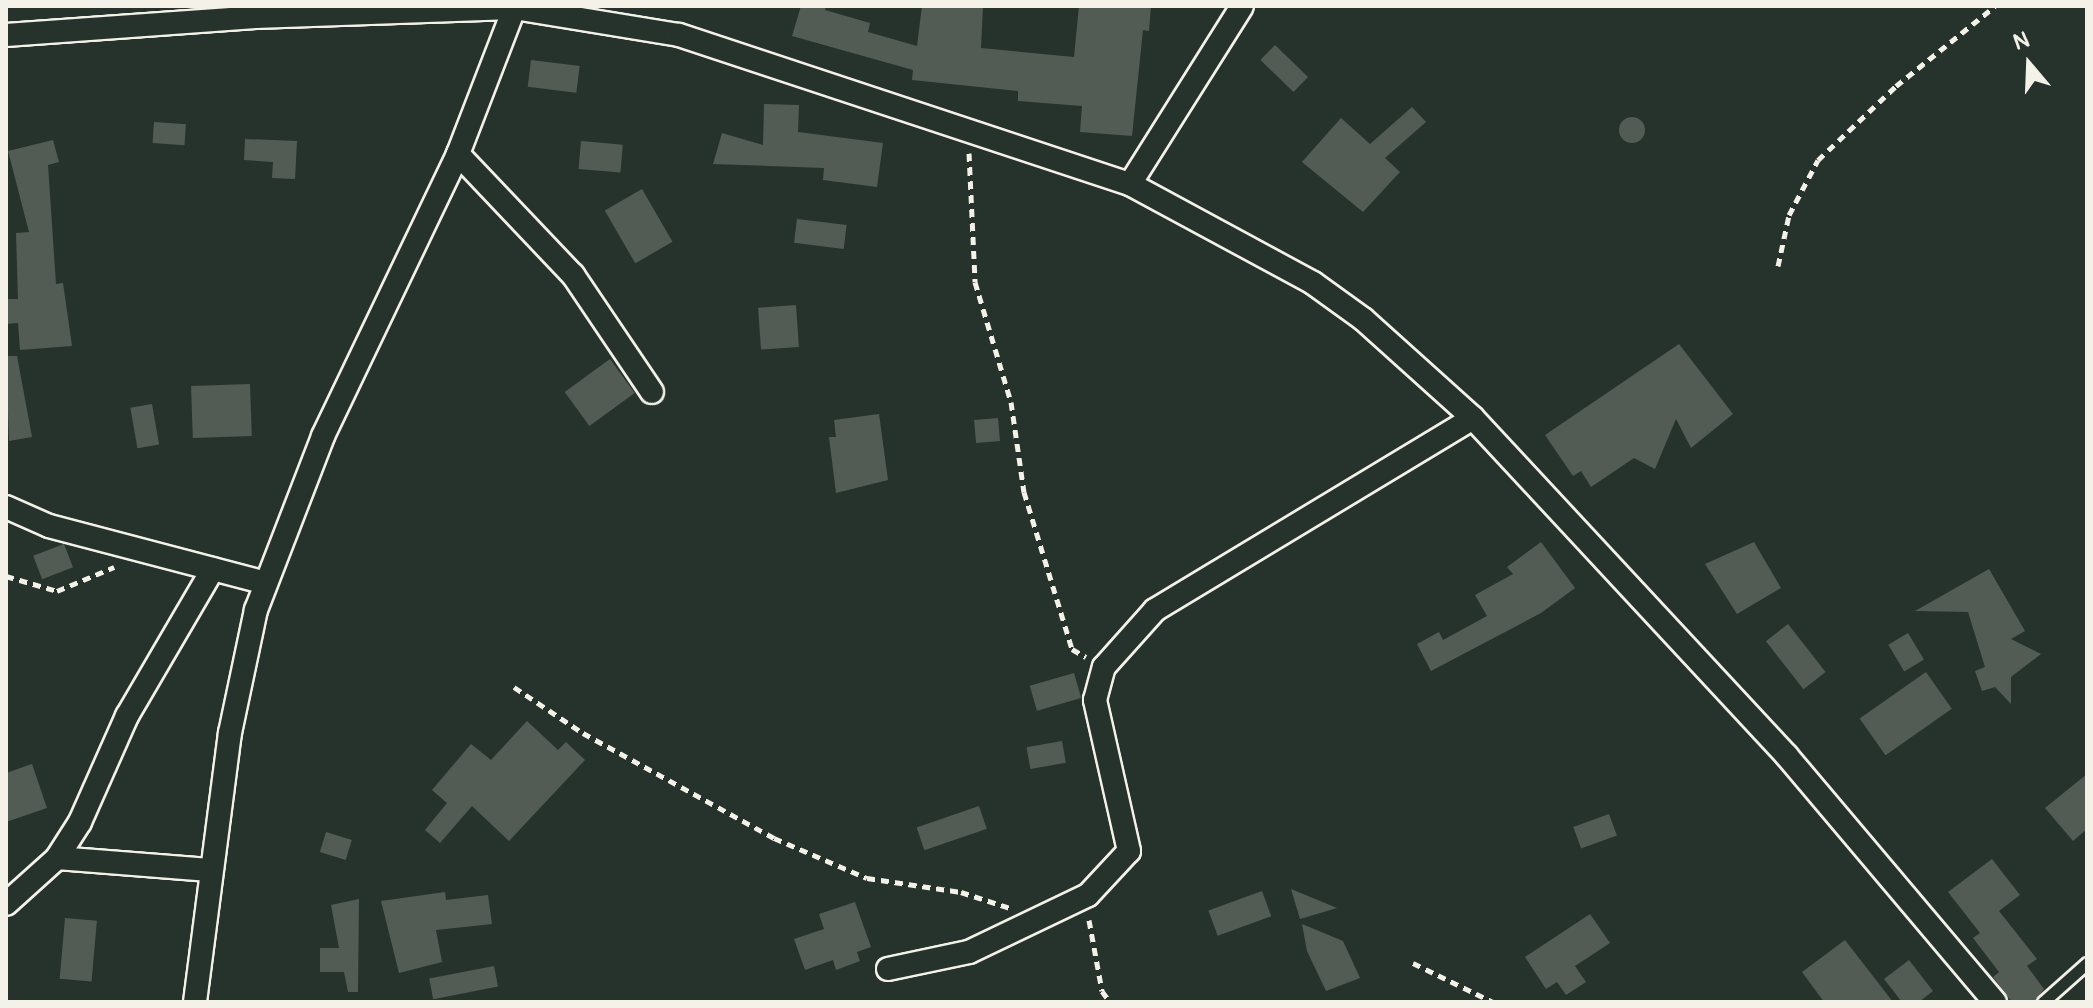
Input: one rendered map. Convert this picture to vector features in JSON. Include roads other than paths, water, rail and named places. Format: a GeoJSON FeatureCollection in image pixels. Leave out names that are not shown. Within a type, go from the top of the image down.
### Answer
{"type":"FeatureCollection","features":[{"type":"Feature","properties":{"kind":"street"},"geometry":{"type":"LineString","coordinates":[[1130,184],[1242,6]]}},
{"type":"Feature","properties":{"kind":"street"},"geometry":{"type":"LineString","coordinates":[[195,1002],[230,733],[266,583],[323,436],[458,154],[514,7]]}},
{"type":"Feature","properties":{"kind":"street"},"geometry":{"type":"LineString","coordinates":[[6,35],[255,17],[514,7],[679,35],[1130,184],[1313,283],[1363,319],[1473,418],[1787,756],[1995,1002]]}},
{"type":"Feature","properties":{"kind":"street"},"geometry":{"type":"LineString","coordinates":[[458,154],[573,275],[652,392]]}},
{"type":"Feature","properties":{"kind":"street"},"geometry":{"type":"LineString","coordinates":[[888,969],[969,952],[1045,919],[1088,895],[1129,851],[1095,700],[1104,667],[1155,610],[1473,418]]}},
{"type":"Feature","properties":{"kind":"street"},"geometry":{"type":"LineString","coordinates":[[6,507],[49,526],[266,583]]}},
{"type":"Feature","properties":{"kind":"street"},"geometry":{"type":"LineString","coordinates":[[6,904],[57,858],[87,808],[127,716],[213,569]]}},
{"type":"Feature","properties":{"kind":"street"},"geometry":{"type":"LineString","coordinates":[[57,858],[210,870]]}},
{"type":"Feature","properties":{"kind":"lane"},"geometry":{"type":"LineString","coordinates":[[2043,1002],[2087,963]]}}]}
